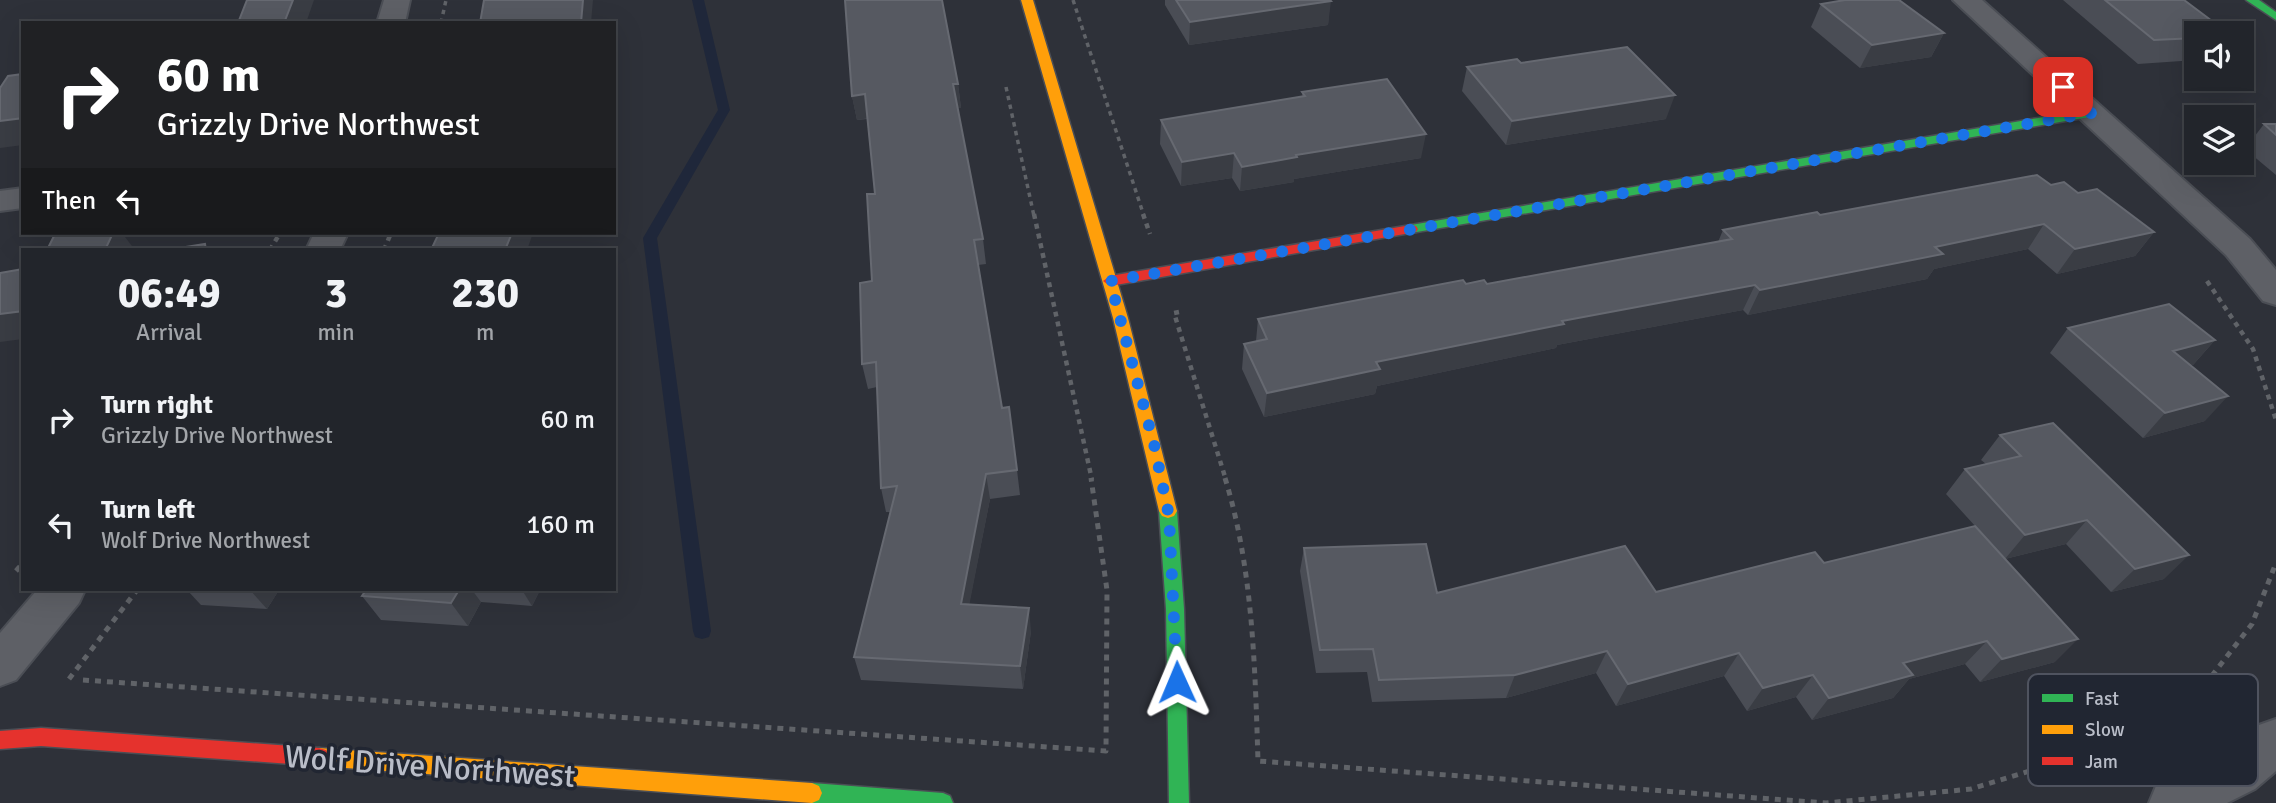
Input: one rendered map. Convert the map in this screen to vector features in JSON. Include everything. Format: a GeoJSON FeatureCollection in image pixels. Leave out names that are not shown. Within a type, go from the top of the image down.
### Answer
{"type":"FeatureCollection","features":[{"type":"Feature","properties":{"kind":"street"},"geometry":{"type":"LineString","coordinates":[[392,21],[397,0]]}},
{"type":"Feature","properties":{"kind":"street"},"geometry":{"type":"LineString","coordinates":[[1027,0],[1110,281],[1154,444],[1169,516],[1175,609],[1179,803]]}},
{"type":"Feature","properties":{"kind":"street"},"geometry":{"type":"LineString","coordinates":[[1966,0],[2238,247],[2276,293]]}},
{"type":"Feature","properties":{"kind":"street"},"geometry":{"type":"LineString","coordinates":[[2252,0],[2276,17]]}},
{"type":"Feature","properties":{"kind":"street"},"geometry":{"type":"LineString","coordinates":[[1110,281],[2091,113]]}},
{"type":"Feature","properties":{"kind":"street"},"geometry":{"type":"LineString","coordinates":[[0,201],[21,198]]}},
{"type":"Feature","properties":{"kind":"street"},"geometry":{"type":"LineString","coordinates":[[0,666],[62,591]]}},
{"type":"Feature","properties":{"kind":"street","name":"Wolf Drive Northwest"},"geometry":{"type":"LineString","coordinates":[[0,740],[41,737],[943,803]]}},
{"type":"Feature","properties":{"kind":"street"},"geometry":{"type":"LineString","coordinates":[[2258,756],[2276,741]]}},
{"type":"Feature","properties":{"kind":"street"},"geometry":{"type":"LineString","coordinates":[[2174,803],[2210,786]]}},
{"type":"Feature","properties":{"kind":"path"},"geometry":{"type":"LineString","coordinates":[[441,21],[446,0]]}},
{"type":"Feature","properties":{"kind":"path"},"geometry":{"type":"LineString","coordinates":[[1073,0],[1152,239]]}},
{"type":"Feature","properties":{"kind":"path"},"geometry":{"type":"LineString","coordinates":[[83,680],[1107,751],[1107,590],[1094,492],[1004,80]]}},
{"type":"Feature","properties":{"kind":"path"},"geometry":{"type":"LineString","coordinates":[[2201,271],[2253,349],[2276,420]]}},
{"type":"Feature","properties":{"kind":"path"},"geometry":{"type":"LineString","coordinates":[[1188,310],[1174,313],[1232,500],[1254,635],[1258,761],[1826,803],[1970,789],[2028,771]]}},
{"type":"Feature","properties":{"kind":"path"},"geometry":{"type":"LineString","coordinates":[[2213,674],[2252,624],[2276,563]]}},
{"type":"Feature","properties":{"kind":"path"},"geometry":{"type":"LineString","coordinates":[[69,679],[136,591]]}},
{"type":"Feature","properties":{"kind":"building"},"geometry":{"type":"Polygon","coordinates":[[[247,0],[293,0],[285,21],[239,21],[247,0]]]}},
{"type":"Feature","properties":{"kind":"building"},"geometry":{"type":"Polygon","coordinates":[[[484,0],[583,0],[581,21],[480,21],[484,0]]]}},
{"type":"Feature","properties":{"kind":"building"},"geometry":{"type":"Polygon","coordinates":[[[845,0],[942,0],[958,84],[953,84],[983,239],[974,240],[1002,408],[1009,407],[1017,470],[986,474],[961,604],[1029,608],[1020,666],[854,657],[897,486],[881,488],[876,362],[862,364],[860,283],[872,281],[867,194],[875,194],[865,94],[852,96],[845,0]]]}},
{"type":"Feature","properties":{"kind":"building"},"geometry":{"type":"Polygon","coordinates":[[[1176,0],[1330,0],[1331,1],[1190,22],[1176,0]]]}},
{"type":"Feature","properties":{"kind":"building"},"geometry":{"type":"Polygon","coordinates":[[[1845,0],[1899,0],[1944,33],[1872,45],[1821,4],[1845,0]]]}},
{"type":"Feature","properties":{"kind":"building"},"geometry":{"type":"Polygon","coordinates":[[[2105,0],[2184,0],[2212,21],[2184,21],[2184,39],[2154,40],[2105,0]]]}},
{"type":"Feature","properties":{"kind":"building"},"geometry":{"type":"Polygon","coordinates":[[[1627,47],[1675,95],[1512,121],[1467,67],[1517,59],[1521,63],[1627,47]]]}},
{"type":"Feature","properties":{"kind":"building"},"geometry":{"type":"Polygon","coordinates":[[[21,74],[21,118],[0,121],[0,88],[8,76],[21,74]]]}},
{"type":"Feature","properties":{"kind":"building"},"geometry":{"type":"Polygon","coordinates":[[[1387,79],[1426,134],[1296,155],[1297,157],[1242,167],[1234,153],[1182,162],[1161,120],[1305,96],[1302,92],[1387,79]]]}},
{"type":"Feature","properties":{"kind":"building"},"geometry":{"type":"Polygon","coordinates":[[[2264,124],[2276,124],[2276,135],[2264,124]]]}},
{"type":"Feature","properties":{"kind":"building"},"geometry":{"type":"Polygon","coordinates":[[[2037,175],[2051,185],[2064,182],[2078,193],[2097,189],[2154,232],[2075,249],[2044,224],[1935,247],[1943,254],[1760,290],[1755,285],[1562,321],[1564,324],[1376,362],[1380,369],[1267,393],[1244,344],[1267,339],[1258,319],[1463,280],[1466,284],[1484,280],[1487,284],[1732,239],[1723,230],[2037,175]]]}},
{"type":"Feature","properties":{"kind":"building"},"geometry":{"type":"Polygon","coordinates":[[[54,235],[112,235],[106,248],[48,248],[54,235]]]}},
{"type":"Feature","properties":{"kind":"building"},"geometry":{"type":"Polygon","coordinates":[[[438,235],[511,235],[506,248],[432,248],[438,235]]]}},
{"type":"Feature","properties":{"kind":"building"},"geometry":{"type":"Polygon","coordinates":[[[205,244],[206,248],[180,248],[205,244]]]}},
{"type":"Feature","properties":{"kind":"building"},"geometry":{"type":"Polygon","coordinates":[[[21,269],[21,311],[0,314],[0,273],[21,269]]]}},
{"type":"Feature","properties":{"kind":"building"},"geometry":{"type":"Polygon","coordinates":[[[2169,304],[2215,340],[2173,351],[2228,396],[2165,413],[2068,328],[2169,304]]]}},
{"type":"Feature","properties":{"kind":"building"},"geometry":{"type":"Polygon","coordinates":[[[2053,423],[2189,555],[2135,569],[2087,520],[2025,535],[1965,469],[2021,456],[2000,435],[2053,423]]]}},
{"type":"Feature","properties":{"kind":"building"},"geometry":{"type":"Polygon","coordinates":[[[1975,526],[2078,639],[2002,659],[1987,641],[1903,663],[1913,675],[1829,698],[1813,675],[1763,688],[1739,653],[1628,684],[1607,651],[1515,675],[1379,680],[1373,649],[1320,650],[1304,548],[1426,544],[1437,593],[1625,546],[1656,592],[1815,552],[1824,563],[1975,526]]]}},
{"type":"Feature","properties":{"kind":"building"},"geometry":{"type":"Polygon","coordinates":[[[365,591],[458,591],[451,603],[362,596],[365,591]]]}},
{"type":"Feature","properties":{"kind":"waterway"},"geometry":{"type":"LineString","coordinates":[[698,0],[724,110],[650,238],[702,631]]}},
{"type":"Feature","properties":{"kind":"traffic: fast"},"geometry":{"type":"LineString","coordinates":[[2252,0],[2276,17]]}},
{"type":"Feature","properties":{"kind":"traffic: fast"},"geometry":{"type":"LineString","coordinates":[[1411,229],[2091,113]]}},
{"type":"Feature","properties":{"kind":"traffic: fast"},"geometry":{"type":"LineString","coordinates":[[1168,511],[1175,609],[1179,803]]}},
{"type":"Feature","properties":{"kind":"traffic: fast"},"geometry":{"type":"LineString","coordinates":[[812,793],[943,803]]}},
{"type":"Feature","properties":{"kind":"traffic: slow"},"geometry":{"type":"LineString","coordinates":[[1027,0],[1121,318],[1168,511]]}},
{"type":"Feature","properties":{"kind":"traffic: slow"},"geometry":{"type":"LineString","coordinates":[[319,757],[812,793]]}},
{"type":"Feature","properties":{"kind":"traffic: jam"},"geometry":{"type":"LineString","coordinates":[[1110,281],[1411,229]]}},
{"type":"Feature","properties":{"kind":"traffic: jam"},"geometry":{"type":"LineString","coordinates":[[0,740],[41,737],[319,757]]}},
{"type":"Feature","properties":{"kind":"route"},"geometry":{"type":"LineString","coordinates":[[1177,682],[1169,516],[1154,444],[1110,281],[2091,113],[2063,87]]}}]}
